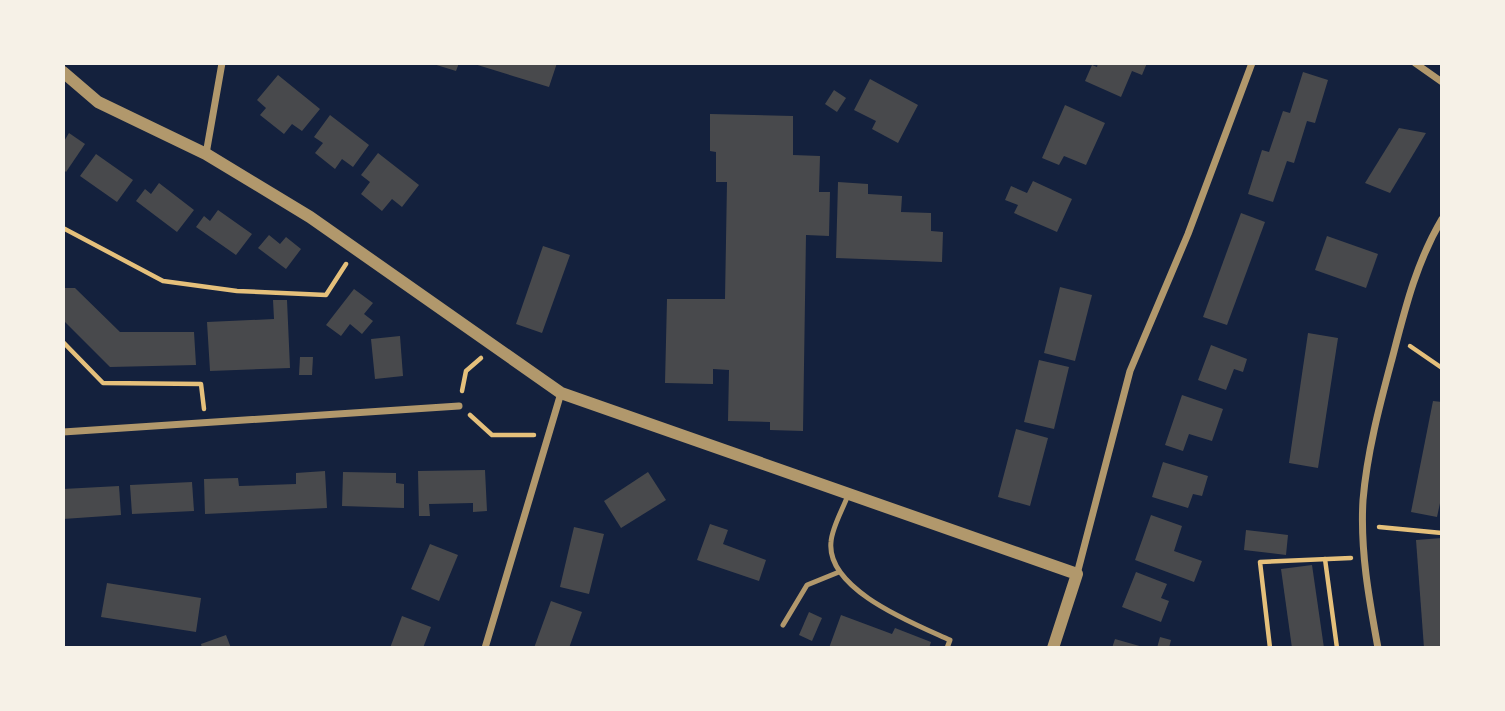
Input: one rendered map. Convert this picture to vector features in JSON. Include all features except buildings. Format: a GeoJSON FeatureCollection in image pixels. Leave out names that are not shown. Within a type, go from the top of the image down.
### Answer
{"type":"FeatureCollection","features":[{"type":"Feature","properties":{"kind":"street"},"geometry":{"type":"LineString","coordinates":[[206,154],[222,63]]}},
{"type":"Feature","properties":{"kind":"street"},"geometry":{"type":"LineString","coordinates":[[1053,648],[1076,575],[1130,371],[1188,234],[1252,63]]}},
{"type":"Feature","properties":{"kind":"street"},"geometry":{"type":"LineString","coordinates":[[1415,63],[1442,82]]}},
{"type":"Feature","properties":{"kind":"street"},"geometry":{"type":"LineString","coordinates":[[63,72],[98,102],[206,154],[310,217],[561,393],[1076,575]]}},
{"type":"Feature","properties":{"kind":"street"},"geometry":{"type":"LineString","coordinates":[[1378,648],[1365,577],[1363,500],[1377,415],[1414,274],[1425,247],[1442,219]]}},
{"type":"Feature","properties":{"kind":"street"},"geometry":{"type":"LineString","coordinates":[[485,648],[561,393]]}},
{"type":"Feature","properties":{"kind":"street"},"geometry":{"type":"LineString","coordinates":[[63,432],[459,406]]}},
{"type":"Feature","properties":{"kind":"lane"},"geometry":{"type":"LineString","coordinates":[[848,495],[831,543],[839,572],[890,613],[950,640],[947,648]]}},
{"type":"Feature","properties":{"kind":"lane"},"geometry":{"type":"LineString","coordinates":[[783,625],[807,585],[839,572]]}},
{"type":"Feature","properties":{"kind":"path"},"geometry":{"type":"LineString","coordinates":[[63,229],[163,281],[237,291],[326,295],[356,249]]}},
{"type":"Feature","properties":{"kind":"path"},"geometry":{"type":"LineString","coordinates":[[1398,337],[1442,368]]}},
{"type":"Feature","properties":{"kind":"path"},"geometry":{"type":"LineString","coordinates":[[63,342],[103,383],[201,384],[205,423]]}},
{"type":"Feature","properties":{"kind":"path"},"geometry":{"type":"LineString","coordinates":[[495,346],[466,372],[459,406],[492,435],[548,435]]}},
{"type":"Feature","properties":{"kind":"path"},"geometry":{"type":"LineString","coordinates":[[1364,526],[1442,533]]}},
{"type":"Feature","properties":{"kind":"path"},"geometry":{"type":"LineString","coordinates":[[1270,648],[1260,562],[1365,558]]}},
{"type":"Feature","properties":{"kind":"path"},"geometry":{"type":"LineString","coordinates":[[1325,559],[1337,648]]}}]}
